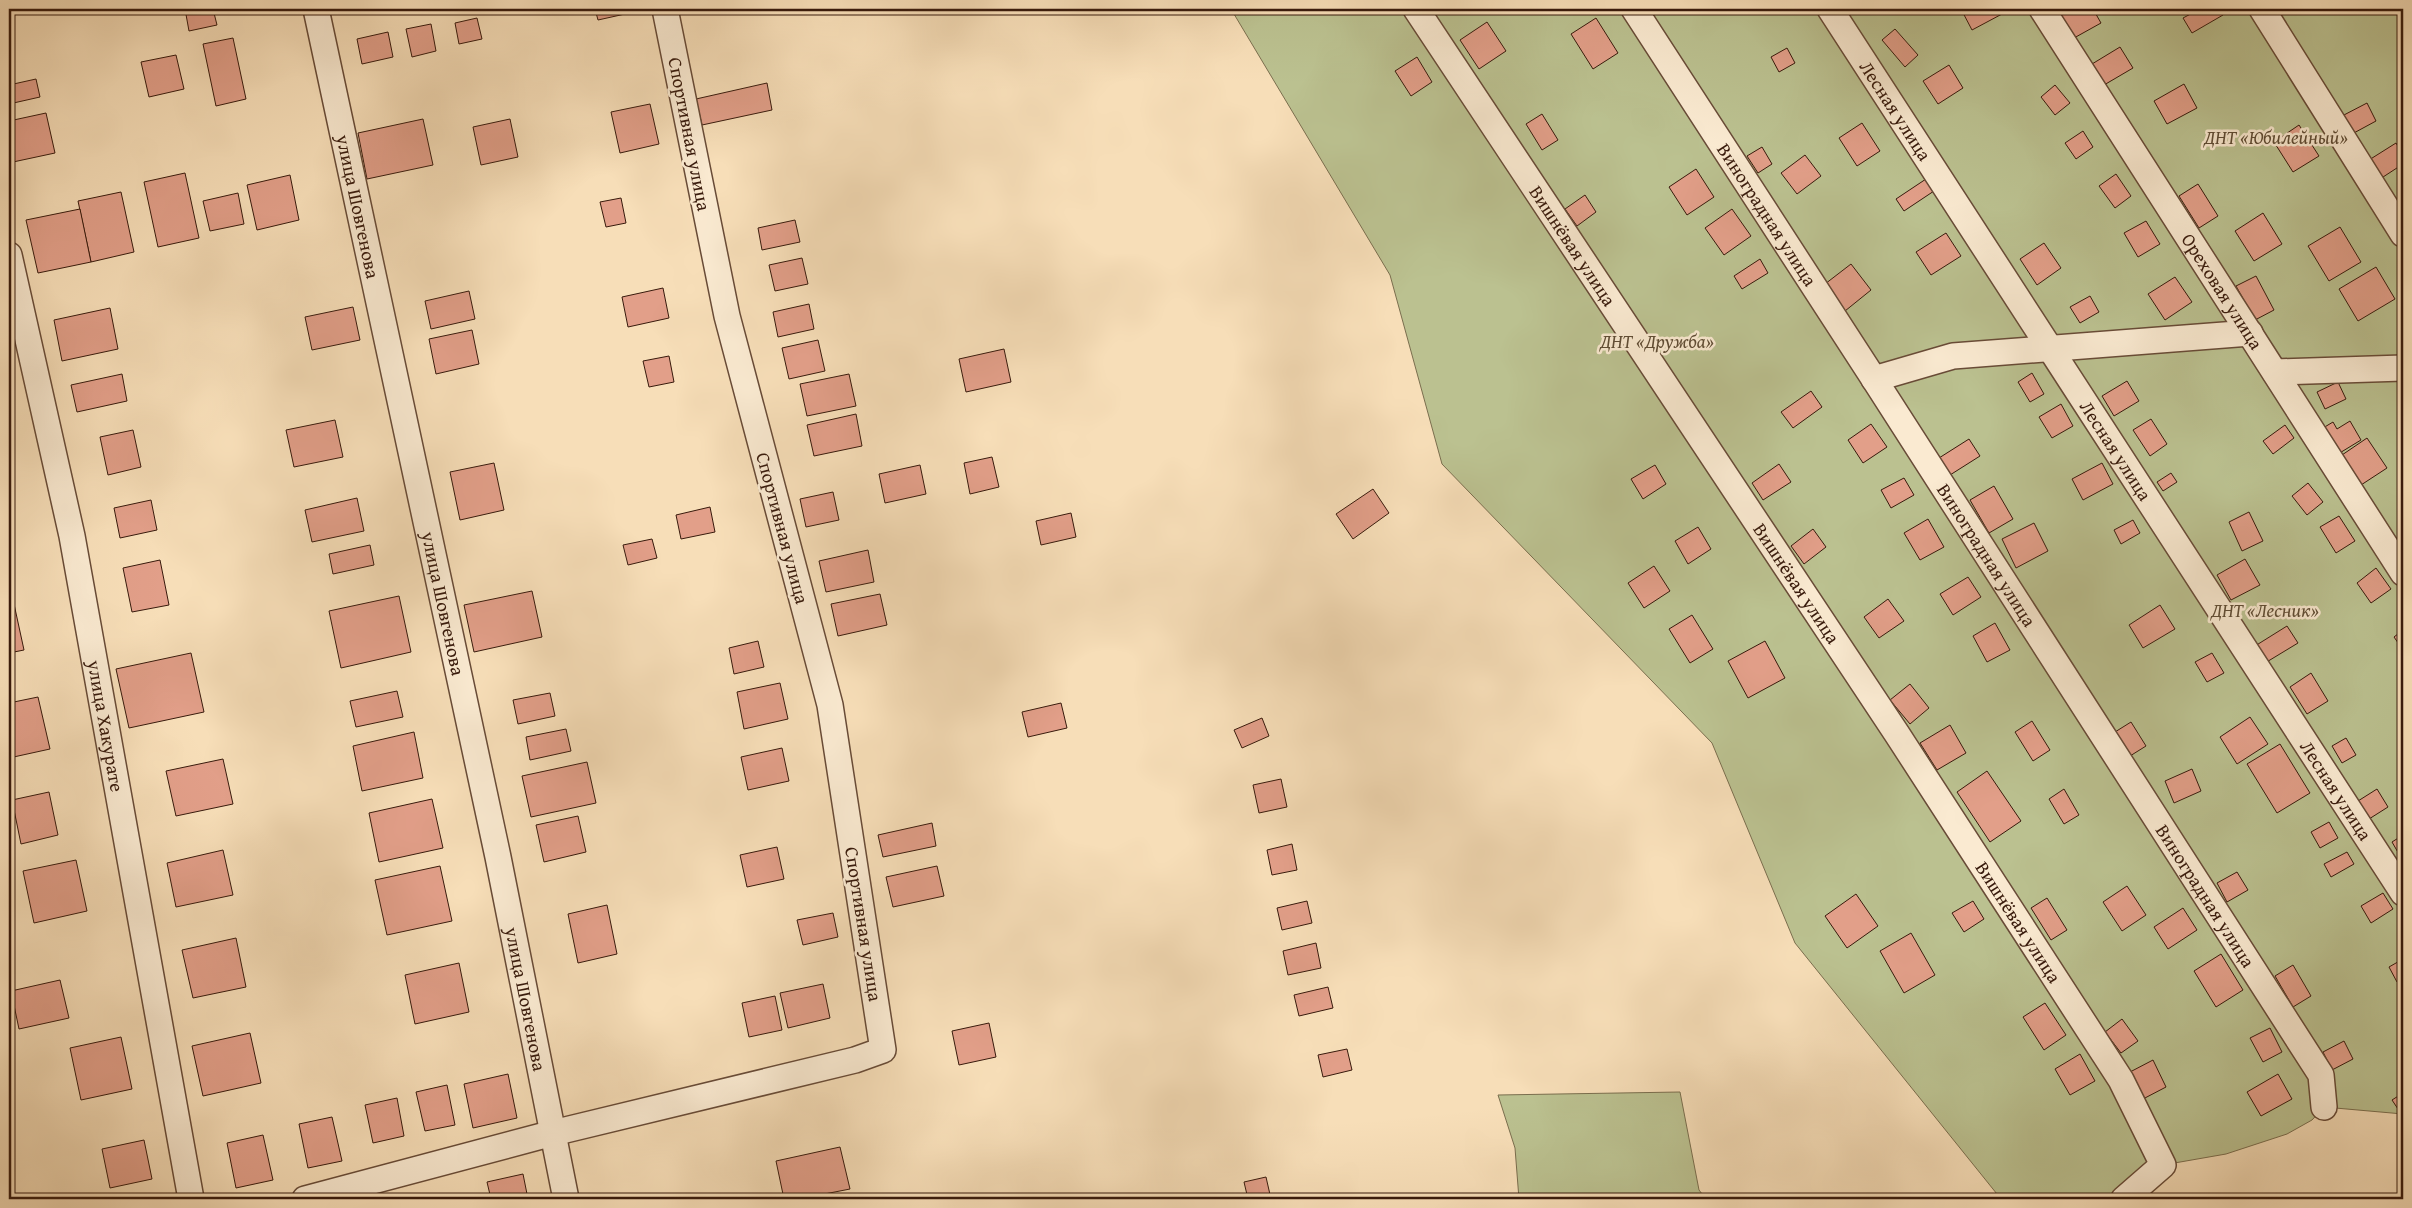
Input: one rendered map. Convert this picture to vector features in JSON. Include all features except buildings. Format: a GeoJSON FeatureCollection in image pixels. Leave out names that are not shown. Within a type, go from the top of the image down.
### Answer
{"type":"FeatureCollection","features":[{"type":"Feature","properties":{"kind":"street","name":"улица Шовгенова"},"geometry":{"type":"LineString","coordinates":[[316,9],[498,857],[566,1199]]}},
{"type":"Feature","properties":{"kind":"street","name":"Спортивная улица"},"geometry":{"type":"LineString","coordinates":[[553,1133],[855,1060],[883,1050],[830,705],[726,316],[665,9]]}},
{"type":"Feature","properties":{"kind":"street","name":"Вишнёвая улица"},"geometry":{"type":"LineString","coordinates":[[1416,9],[1897,734],[2121,1080],[2164,1165],[2124,1199]]}},
{"type":"Feature","properties":{"kind":"street","name":"Виноградная улица"},"geometry":{"type":"LineString","coordinates":[[1634,9],[1874,378],[2321,1075],[2324,1106]]}},
{"type":"Feature","properties":{"kind":"street","name":"Лесная улица"},"geometry":{"type":"LineString","coordinates":[[1830,9],[2403,893]]}},
{"type":"Feature","properties":{"kind":"street","name":"Ореховая улица"},"geometry":{"type":"LineString","coordinates":[[2042,9],[2403,573]]}},
{"type":"Feature","properties":{"kind":"street"},"geometry":{"type":"LineString","coordinates":[[2262,9],[2403,234]]}},
{"type":"Feature","properties":{"kind":"street","name":"улица Хакурате"},"geometry":{"type":"LineString","coordinates":[[9,255],[72,536],[191,1199]]}},
{"type":"Feature","properties":{"kind":"street"},"geometry":{"type":"LineString","coordinates":[[1874,378],[1953,356],[2250,333]]}},
{"type":"Feature","properties":{"kind":"street"},"geometry":{"type":"LineString","coordinates":[[2275,372],[2403,368]]}},
{"type":"Feature","properties":{"kind":"street"},"geometry":{"type":"LineString","coordinates":[[305,1199],[553,1133]]}},
{"type":"Feature","properties":{"kind":"green space","name":"ДНТ «Дружба»"},"geometry":{"type":"Polygon","coordinates":[[[1231,9],[2403,9],[2403,1114],[2324,1107],[2312,1120],[2287,1134],[2226,1154],[2163,1165],[2124,1199],[2001,1199],[1795,943],[1712,743],[1442,464],[1390,275],[1231,9]]]}},
{"type":"Feature","properties":{"kind":"green space"},"geometry":{"type":"Polygon","coordinates":[[[1680,1092],[1699,1190],[1706,1199],[1519,1199],[1515,1148],[1498,1095],[1680,1092]]]}},
{"type":"Feature","properties":{"kind":"park label","name":"ДНТ «Юбилейный»"},"geometry":{"type":"Point","coordinates":[2276,137]}},
{"type":"Feature","properties":{"kind":"park label","name":"ДНТ «Лесник»"},"geometry":{"type":"Point","coordinates":[2265,610]}}]}
